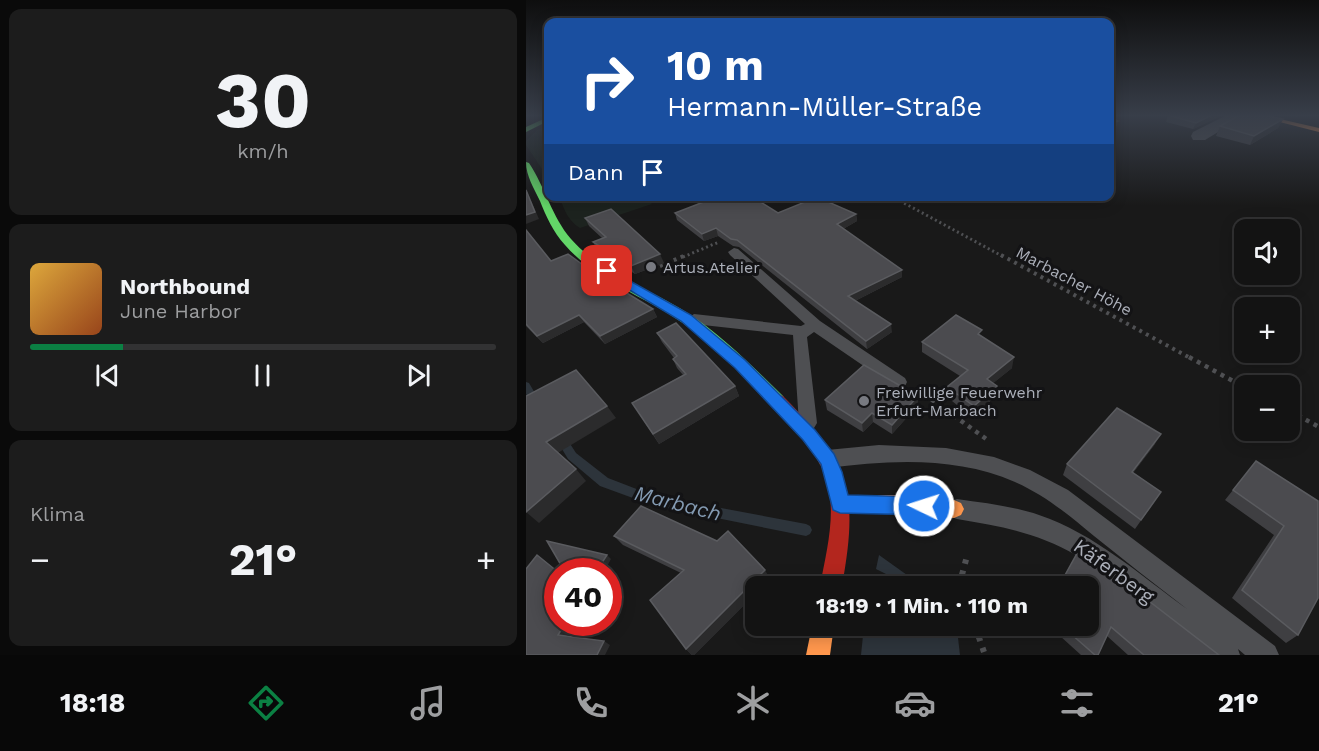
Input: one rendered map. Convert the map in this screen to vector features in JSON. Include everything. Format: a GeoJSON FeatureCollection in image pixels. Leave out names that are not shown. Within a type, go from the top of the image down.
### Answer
{"type":"FeatureCollection","features":[{"type":"Feature","properties":{"kind":"street"},"geometry":{"type":"LineString","coordinates":[[526,165],[544,196]]}},
{"type":"Feature","properties":{"kind":"street"},"geometry":{"type":"LineString","coordinates":[[547,201],[565,239],[577,251],[622,281],[686,318],[740,364],[809,435],[827,459],[833,472],[840,504],[839,543],[833,576]]}},
{"type":"Feature","properties":{"kind":"street"},"geometry":{"type":"LineString","coordinates":[[840,504],[906,504],[954,509]]}},
{"type":"Feature","properties":{"kind":"street"},"geometry":{"type":"LineString","coordinates":[[818,655],[821,636]]}},
{"type":"Feature","properties":{"kind":"lane"},"geometry":{"type":"LineString","coordinates":[[734,252],[809,328],[899,382]]}},
{"type":"Feature","properties":{"kind":"lane"},"geometry":{"type":"LineString","coordinates":[[686,318],[809,328]]}},
{"type":"Feature","properties":{"kind":"lane"},"geometry":{"type":"LineString","coordinates":[[809,328],[799,337],[809,435]]}},
{"type":"Feature","properties":{"kind":"lane","name":"Käferberg"},"geometry":{"type":"LineString","coordinates":[[827,459],[879,453],[916,453],[994,466],[1023,476],[1061,497],[1266,655]]}},
{"type":"Feature","properties":{"kind":"lane","name":"Käferberg"},"geometry":{"type":"LineString","coordinates":[[954,509],[1023,519],[1059,531],[1227,655]]}},
{"type":"Feature","properties":{"kind":"path","name":"Marbacher Höhe"},"geometry":{"type":"LineString","coordinates":[[900,201],[1234,382]]}},
{"type":"Feature","properties":{"kind":"path"},"geometry":{"type":"LineString","coordinates":[[669,263],[720,242]]}},
{"type":"Feature","properties":{"kind":"path"},"geometry":{"type":"LineString","coordinates":[[899,382],[909,383],[992,443]]}},
{"type":"Feature","properties":{"kind":"path"},"geometry":{"type":"LineString","coordinates":[[1300,417],[1318,427]]}},
{"type":"Feature","properties":{"kind":"path"},"geometry":{"type":"LineString","coordinates":[[962,576],[967,556]]}},
{"type":"Feature","properties":{"kind":"path"},"geometry":{"type":"LineString","coordinates":[[978,636],[985,655]]}},
{"type":"Feature","properties":{"kind":"shaded area"},"geometry":{"type":"Polygon","coordinates":[[[526,146],[544,146],[544,172],[526,146]]]}},
{"type":"Feature","properties":{"kind":"shaded area"},"geometry":{"type":"Polygon","coordinates":[[[561,201],[648,201],[652,204],[580,228],[569,218],[561,201]]]}},
{"type":"Feature","properties":{"kind":"shaded area"},"geometry":{"type":"Polygon","coordinates":[[[879,555],[907,576],[889,576],[876,569],[879,555]]]}},
{"type":"Feature","properties":{"kind":"shaded area"},"geometry":{"type":"Polygon","coordinates":[[[863,636],[957,636],[960,655],[861,655],[863,636]]]}},
{"type":"Feature","properties":{"kind":"building"},"geometry":{"type":"Polygon","coordinates":[[[526,190],[535,212],[526,215],[526,190]]]}},
{"type":"Feature","properties":{"kind":"building"},"geometry":{"type":"Polygon","coordinates":[[[706,201],[759,201],[778,213],[807,201],[826,201],[856,214],[837,224],[902,270],[848,296],[891,324],[866,341],[737,240],[731,239],[716,228],[702,234],[675,213],[706,201]]]}},
{"type":"Feature","properties":{"kind":"building"},"geometry":{"type":"Polygon","coordinates":[[[611,209],[660,254],[631,266],[593,242],[606,237],[585,218],[611,209]]]}},
{"type":"Feature","properties":{"kind":"building"},"geometry":{"type":"Polygon","coordinates":[[[526,230],[551,261],[568,254],[594,273],[653,309],[600,336],[579,315],[537,336],[526,324],[526,230]]]}},
{"type":"Feature","properties":{"kind":"building"},"geometry":{"type":"Polygon","coordinates":[[[956,315],[982,330],[978,334],[1014,357],[987,379],[997,386],[974,406],[947,387],[968,370],[922,342],[956,315]]]}},
{"type":"Feature","properties":{"kind":"building"},"geometry":{"type":"Polygon","coordinates":[[[676,323],[735,386],[653,434],[632,403],[686,374],[673,359],[677,356],[657,333],[676,323]]]}},
{"type":"Feature","properties":{"kind":"building"},"geometry":{"type":"Polygon","coordinates":[[[864,365],[918,396],[892,425],[872,413],[862,423],[825,400],[864,365]]]}},
{"type":"Feature","properties":{"kind":"building"},"geometry":{"type":"Polygon","coordinates":[[[576,370],[607,406],[546,442],[576,469],[526,512],[526,396],[576,370]]]}},
{"type":"Feature","properties":{"kind":"building"},"geometry":{"type":"Polygon","coordinates":[[[1117,408],[1161,434],[1132,472],[1161,492],[1141,520],[1067,464],[1117,408]]]}},
{"type":"Feature","properties":{"kind":"building"},"geometry":{"type":"Polygon","coordinates":[[[1256,461],[1318,501],[1318,598],[1298,635],[1242,590],[1284,526],[1233,490],[1256,461]]]}},
{"type":"Feature","properties":{"kind":"building"},"geometry":{"type":"Polygon","coordinates":[[[641,506],[717,541],[728,531],[765,570],[759,576],[745,576],[745,590],[686,649],[650,600],[684,570],[614,536],[641,506]]]}},
{"type":"Feature","properties":{"kind":"building"},"geometry":{"type":"Polygon","coordinates":[[[547,541],[607,555],[605,558],[557,558],[547,541]]]}},
{"type":"Feature","properties":{"kind":"building"},"geometry":{"type":"Polygon","coordinates":[[[1080,548],[1219,655],[1144,655],[1111,627],[1098,655],[1095,655],[1073,636],[1099,636],[1099,576],[1065,576],[1080,548]]]}},
{"type":"Feature","properties":{"kind":"building"},"geometry":{"type":"Polygon","coordinates":[[[537,555],[544,561],[544,636],[604,641],[597,655],[526,655],[526,569],[537,555]]]}},
{"type":"Feature","properties":{"kind":"waterway","name":"Marbach"},"geometry":{"type":"LineString","coordinates":[[526,386],[536,403]]}},
{"type":"Feature","properties":{"kind":"waterway","name":"Marbach"},"geometry":{"type":"LineString","coordinates":[[561,439],[572,456],[604,482],[652,500],[806,530]]}},
{"type":"Feature","properties":{"kind":"traffic: fast"},"geometry":{"type":"LineString","coordinates":[[526,165],[544,199]]}},
{"type":"Feature","properties":{"kind":"traffic: fast"},"geometry":{"type":"LineString","coordinates":[[545,201],[561,233],[580,254],[609,274],[697,326],[777,400]]}},
{"type":"Feature","properties":{"kind":"traffic: slow"},"geometry":{"type":"LineString","coordinates":[[840,504],[906,504],[954,509]]}},
{"type":"Feature","properties":{"kind":"traffic: slow"},"geometry":{"type":"LineString","coordinates":[[818,655],[821,636]]}},
{"type":"Feature","properties":{"kind":"traffic: jam"},"geometry":{"type":"LineString","coordinates":[[777,400],[808,433],[833,472],[837,485],[840,514],[833,576]]}},
{"type":"Feature","properties":{"kind":"place","name":"Artus.Atelier"},"geometry":{"type":"Point","coordinates":[651,267]}},
{"type":"Feature","properties":{"kind":"place","name":"Freiwillige Feuerwehr Erfurt-Marbach"},"geometry":{"type":"Point","coordinates":[864,401]}},
{"type":"Feature","properties":{"kind":"route"},"geometry":{"type":"LineString","coordinates":[[607,271],[686,318],[740,364],[809,435],[827,459],[833,472],[840,504],[924,506]]}}]}
